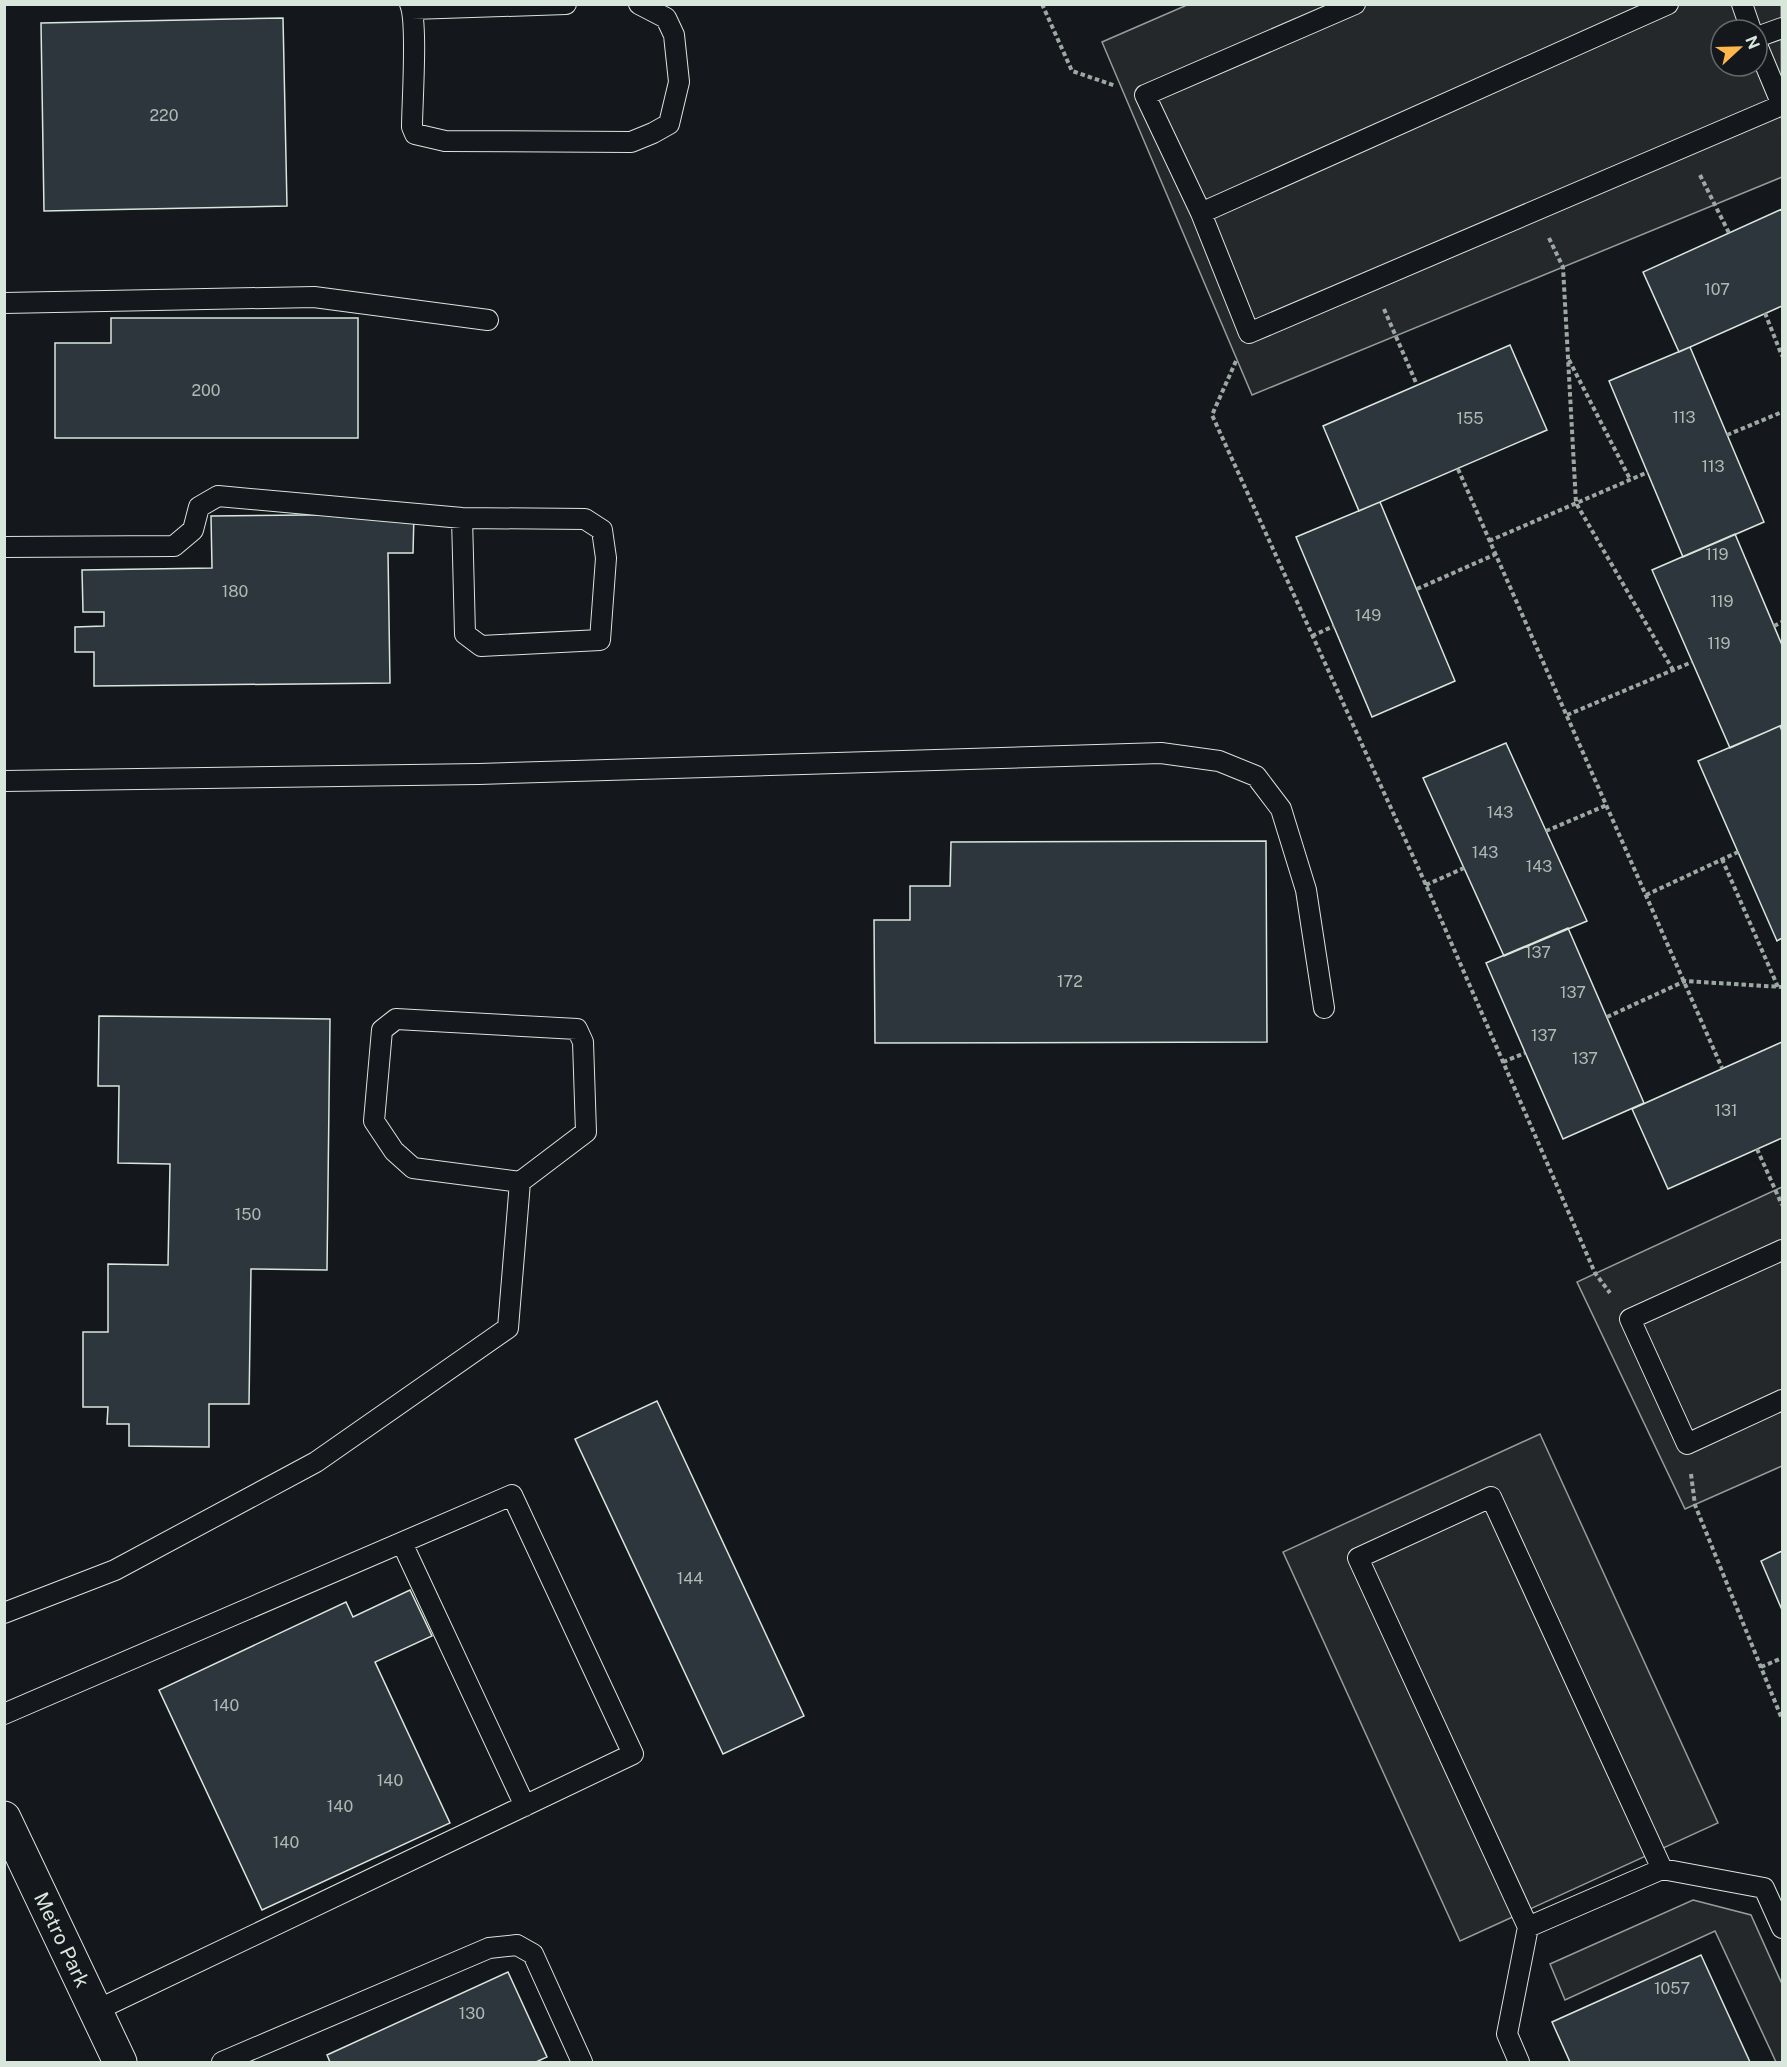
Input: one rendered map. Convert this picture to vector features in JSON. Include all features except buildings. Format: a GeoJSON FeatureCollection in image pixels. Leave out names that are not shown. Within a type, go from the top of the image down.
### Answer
{"type":"FeatureCollection","features":[{"type":"Feature","properties":{"kind":"street","name":"Metro Park"},"geometry":{"type":"LineString","coordinates":[[4,1818],[120,2062]]}},
{"type":"Feature","properties":{"kind":"lane"},"geometry":{"type":"LineString","coordinates":[[566,4],[411,7],[412,127],[415,134],[445,141],[631,142],[653,134],[669,124],[679,82],[674,35],[666,18],[639,4]]}},
{"type":"Feature","properties":{"kind":"lane"},"geometry":{"type":"LineString","coordinates":[[1355,4],[1145,95],[1201,213],[1249,333],[1782,105],[1769,74]]}},
{"type":"Feature","properties":{"kind":"lane"},"geometry":{"type":"LineString","coordinates":[[1201,213],[1668,4]]}},
{"type":"Feature","properties":{"kind":"lane"},"geometry":{"type":"LineString","coordinates":[[4,303],[314,297],[488,320]]}},
{"type":"Feature","properties":{"kind":"lane"},"geometry":{"type":"LineString","coordinates":[[4,546],[174,546],[193,530],[199,507],[218,496],[462,518],[585,519],[602,530],[606,558],[600,640],[481,646],[465,634],[462,518]]}},
{"type":"Feature","properties":{"kind":"lane"},"geometry":{"type":"LineString","coordinates":[[4,781],[480,774],[1161,753],[1219,761],[1256,776],[1281,809],[1306,890],[1324,1008]]}},
{"type":"Feature","properties":{"kind":"lane"},"geometry":{"type":"LineString","coordinates":[[4,1613],[115,1570],[316,1462],[508,1328],[520,1182],[586,1131],[583,1042],[577,1029],[396,1019],[382,1030],[375,1121],[394,1150],[413,1168],[520,1182]]}},
{"type":"Feature","properties":{"kind":"lane"},"geometry":{"type":"LineString","coordinates":[[1782,1250],[1630,1319],[1687,1444],[1782,1400]]}},
{"type":"Feature","properties":{"kind":"lane"},"geometry":{"type":"LineString","coordinates":[[4,1714],[512,1495],[633,1754],[95,2011]]}},
{"type":"Feature","properties":{"kind":"lane"},"geometry":{"type":"LineString","coordinates":[[1519,2062],[1506,2034],[1528,1927],[1358,1558],[1491,1497],[1662,1869]]}},
{"type":"Feature","properties":{"kind":"lane"},"geometry":{"type":"LineString","coordinates":[[402,1543],[525,1806]]}},
{"type":"Feature","properties":{"kind":"lane"},"geometry":{"type":"LineString","coordinates":[[1528,1927],[1662,1869],[1764,1888],[1782,1928]]}},
{"type":"Feature","properties":{"kind":"lane"},"geometry":{"type":"LineString","coordinates":[[222,2062],[489,1948],[517,1945],[534,1954],[582,2062]]}},
{"type":"Feature","properties":{"kind":"path"},"geometry":{"type":"LineString","coordinates":[[1042,4],[1072,70],[1145,95]]}},
{"type":"Feature","properties":{"kind":"path"},"geometry":{"type":"LineString","coordinates":[[1686,146],[1729,233]]}},
{"type":"Feature","properties":{"kind":"path"},"geometry":{"type":"LineString","coordinates":[[1535,211],[1563,267],[1576,503],[1673,670]]}},
{"type":"Feature","properties":{"kind":"path"},"geometry":{"type":"LineString","coordinates":[[1371,280],[1417,385]]}},
{"type":"Feature","properties":{"kind":"path"},"geometry":{"type":"LineString","coordinates":[[1765,313],[1782,356]]}},
{"type":"Feature","properties":{"kind":"path"},"geometry":{"type":"LineString","coordinates":[[1249,333],[1212,415],[1426,885],[1595,1273],[1630,1319]]}},
{"type":"Feature","properties":{"kind":"path"},"geometry":{"type":"LineString","coordinates":[[1568,357],[1630,479]]}},
{"type":"Feature","properties":{"kind":"path"},"geometry":{"type":"LineString","coordinates":[[1728,435],[1782,412]]}},
{"type":"Feature","properties":{"kind":"path"},"geometry":{"type":"LineString","coordinates":[[1458,468],[1722,1068]]}},
{"type":"Feature","properties":{"kind":"path"},"geometry":{"type":"LineString","coordinates":[[1489,541],[1648,472]]}},
{"type":"Feature","properties":{"kind":"path"},"geometry":{"type":"LineString","coordinates":[[1416,589],[1496,554]]}},
{"type":"Feature","properties":{"kind":"path"},"geometry":{"type":"LineString","coordinates":[[1774,626],[1782,622]]}},
{"type":"Feature","properties":{"kind":"path"},"geometry":{"type":"LineString","coordinates":[[1312,636],[1334,626]]}},
{"type":"Feature","properties":{"kind":"path"},"geometry":{"type":"LineString","coordinates":[[1567,715],[1692,662]]}},
{"type":"Feature","properties":{"kind":"path"},"geometry":{"type":"LineString","coordinates":[[1546,831],[1607,805]]}},
{"type":"Feature","properties":{"kind":"path"},"geometry":{"type":"LineString","coordinates":[[1646,895],[1738,852]]}},
{"type":"Feature","properties":{"kind":"path"},"geometry":{"type":"LineString","coordinates":[[1607,1017],[1685,981],[1780,987],[1722,860]]}},
{"type":"Feature","properties":{"kind":"path"},"geometry":{"type":"LineString","coordinates":[[1426,885],[1464,868]]}},
{"type":"Feature","properties":{"kind":"path"},"geometry":{"type":"LineString","coordinates":[[1503,1062],[1525,1053]]}},
{"type":"Feature","properties":{"kind":"path"},"geometry":{"type":"LineString","coordinates":[[1757,1149],[1782,1205]]}},
{"type":"Feature","properties":{"kind":"path"},"geometry":{"type":"LineString","coordinates":[[1687,1444],[1695,1505],[1782,1719]]}},
{"type":"Feature","properties":{"kind":"path"},"geometry":{"type":"LineString","coordinates":[[1761,1667],[1782,1658]]}},
{"type":"Feature","properties":{"kind":"shaded area"},"geometry":{"type":"Polygon","coordinates":[[[1187,5],[1781,5],[1782,177],[1252,395],[1102,42],[1187,5]]]}},
{"type":"Feature","properties":{"kind":"shaded area"},"geometry":{"type":"Polygon","coordinates":[[[1782,1187],[1782,1466],[1685,1509],[1577,1282],[1782,1187]]]}},
{"type":"Feature","properties":{"kind":"shaded area"},"geometry":{"type":"Polygon","coordinates":[[[1540,1434],[1718,1823],[1460,1941],[1283,1552],[1540,1434]]]}},
{"type":"Feature","properties":{"kind":"shaded area"},"geometry":{"type":"Polygon","coordinates":[[[1693,1900],[1751,1915],[1782,1984],[1782,2062],[1776,2062],[1715,1931],[1565,2000],[1550,1964],[1693,1900]]]}}]}
